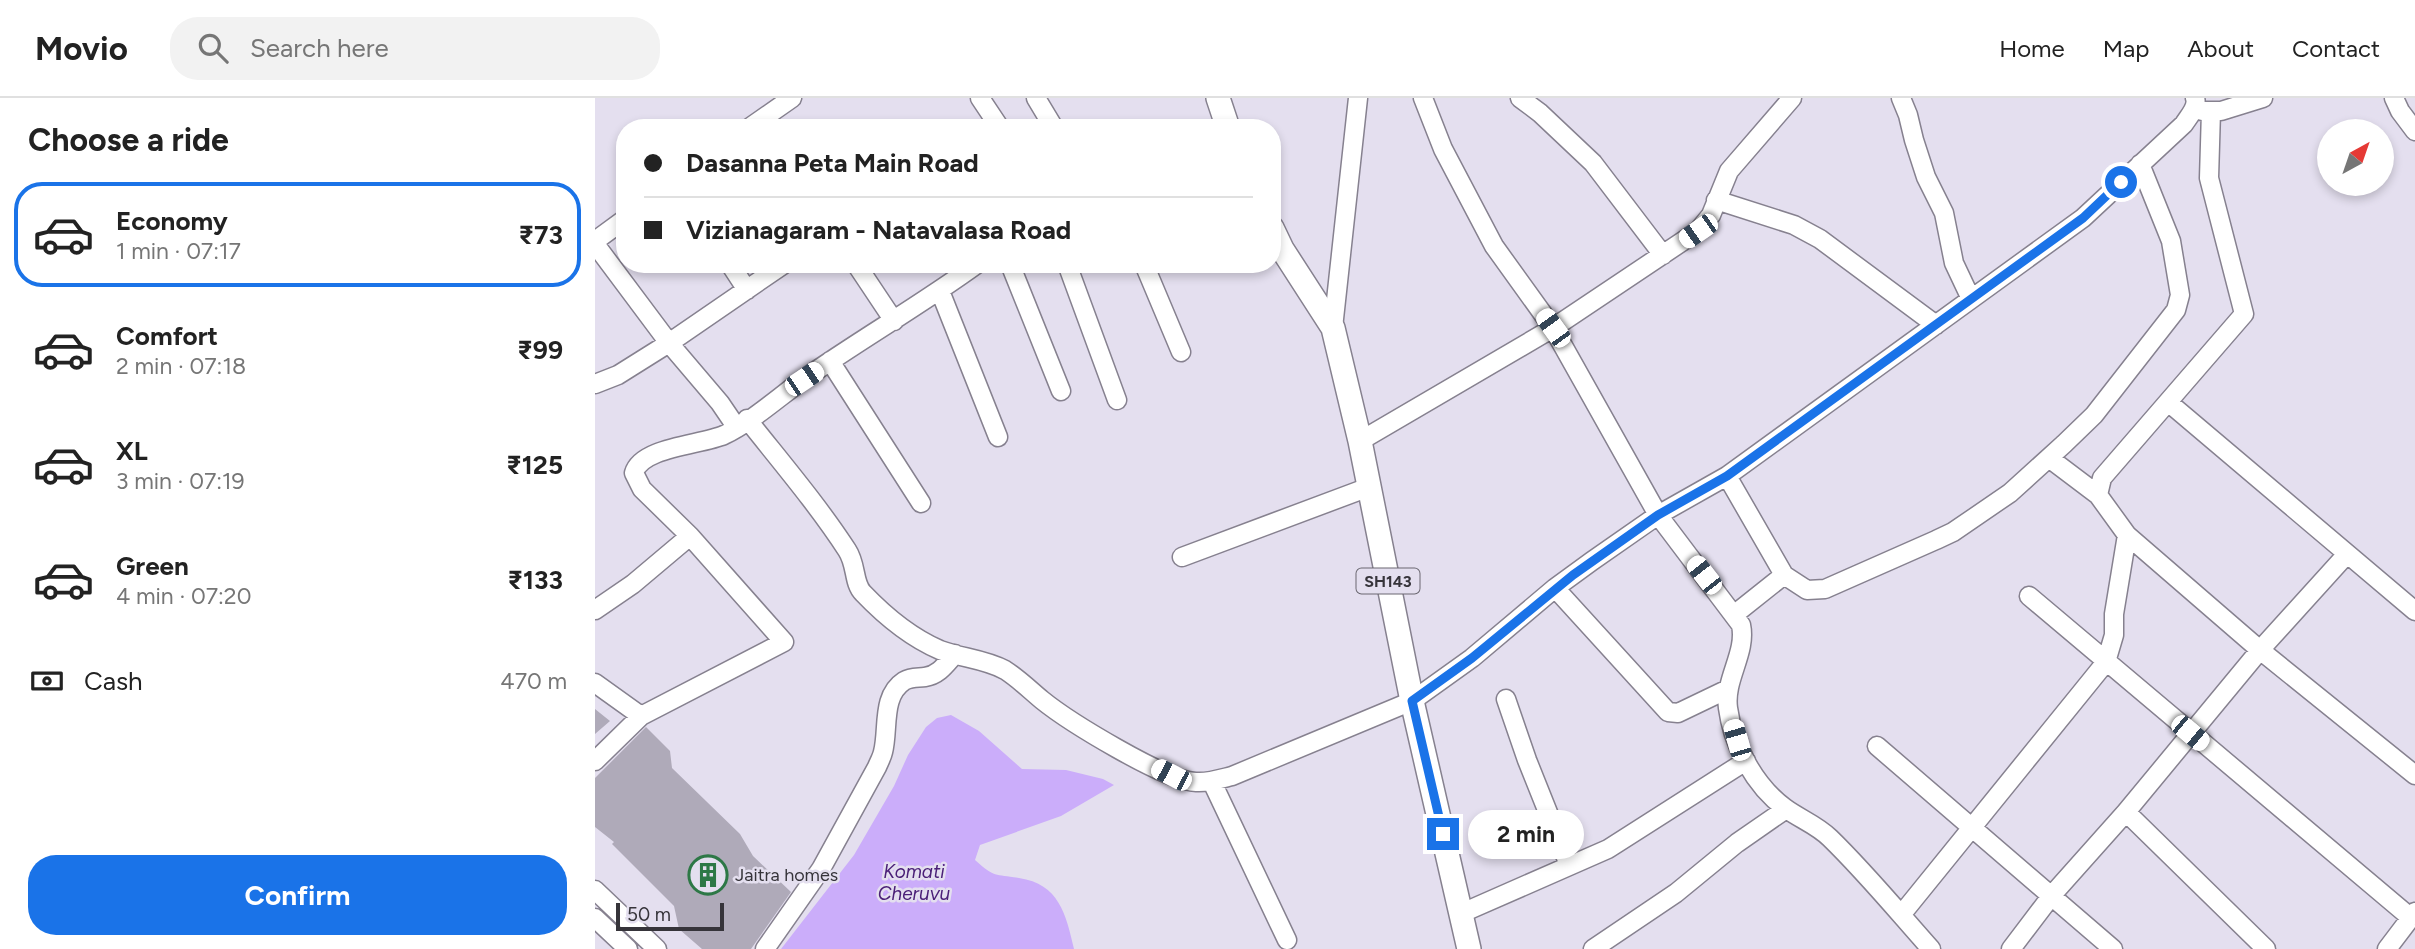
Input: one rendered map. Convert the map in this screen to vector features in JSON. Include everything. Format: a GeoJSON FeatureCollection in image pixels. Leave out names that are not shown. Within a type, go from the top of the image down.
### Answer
{"type":"FeatureCollection","features":[{"type":"Feature","properties":{"kind":"main road"},"geometry":{"type":"LineString","coordinates":[[1218,98],[1225,119]]}},
{"type":"Feature","properties":{"kind":"main road","name":"SH143"},"geometry":{"type":"LineString","coordinates":[[1281,247],[1333,328],[1360,441],[1412,701],[1469,949]]}},
{"type":"Feature","properties":{"kind":"street"},"geometry":{"type":"LineString","coordinates":[[765,119],[792,98]]}},
{"type":"Feature","properties":{"kind":"street"},"geometry":{"type":"LineString","coordinates":[[981,98],[994,119]]}},
{"type":"Feature","properties":{"kind":"street"},"geometry":{"type":"LineString","coordinates":[[1036,98],[1049,119]]}},
{"type":"Feature","properties":{"kind":"street"},"geometry":{"type":"LineString","coordinates":[[1333,328],[1358,98]]}},
{"type":"Feature","properties":{"kind":"street"},"geometry":{"type":"LineString","coordinates":[[1423,98],[1443,149],[1494,246],[1553,328],[1658,515],[1741,625],[1742,632],[1728,689],[1728,708],[1746,761],[1758,782],[1786,809],[1830,837],[1931,949]]}},
{"type":"Feature","properties":{"kind":"street"},"geometry":{"type":"LineString","coordinates":[[1520,98],[1593,163],[1664,255]]}},
{"type":"Feature","properties":{"kind":"street"},"geometry":{"type":"LineString","coordinates":[[1360,441],[1553,328],[1664,255],[1705,224],[1729,171],[1792,98]]}},
{"type":"Feature","properties":{"kind":"street"},"geometry":{"type":"LineString","coordinates":[[1901,98],[1927,177],[1944,213],[1954,263],[1971,299]]}},
{"type":"Feature","properties":{"kind":"street"},"geometry":{"type":"LineString","coordinates":[[2200,106],[2221,111],[2263,98]]}},
{"type":"Feature","properties":{"kind":"street"},"geometry":{"type":"LineString","coordinates":[[2394,98],[2415,131]]}},
{"type":"Feature","properties":{"kind":"street"},"geometry":{"type":"LineString","coordinates":[[618,273],[669,343],[720,403],[817,506],[849,552],[856,567],[856,582],[863,593],[918,638],[939,649],[993,664],[1006,671],[1086,731],[1171,775],[1194,782],[1212,782],[1412,701],[1472,658],[1555,588],[1658,515],[1727,476],[2083,218],[2200,106]]}},
{"type":"Feature","properties":{"kind":"street"},"geometry":{"type":"LineString","coordinates":[[2098,495],[2102,478],[2244,314],[2209,178],[2200,106]]}},
{"type":"Feature","properties":{"kind":"street"},"geometry":{"type":"LineString","coordinates":[[1727,476],[1784,575],[1807,590],[1825,589],[1953,532],[2010,493],[2094,415],[2176,310],[2180,295],[2171,241],[2140,164]]}},
{"type":"Feature","properties":{"kind":"street"},"geometry":{"type":"LineString","coordinates":[[1716,200],[1794,225],[1820,239],[1936,325]]}},
{"type":"Feature","properties":{"kind":"street"},"geometry":{"type":"LineString","coordinates":[[616,226],[595,242],[616,271]]}},
{"type":"Feature","properties":{"kind":"street"},"geometry":{"type":"LineString","coordinates":[[736,273],[747,290]]}},
{"type":"Feature","properties":{"kind":"street"},"geometry":{"type":"LineString","coordinates":[[595,384],[618,375],[669,343],[771,273]]}},
{"type":"Feature","properties":{"kind":"street"},"geometry":{"type":"LineString","coordinates":[[862,273],[894,321]]}},
{"type":"Feature","properties":{"kind":"street"},"geometry":{"type":"LineString","coordinates":[[595,761],[641,716],[784,642],[689,536],[642,489],[635,480],[635,468],[655,454],[708,441],[742,424],[830,361],[965,273]]}},
{"type":"Feature","properties":{"kind":"street"},"geometry":{"type":"LineString","coordinates":[[1014,273],[1061,391]]}},
{"type":"Feature","properties":{"kind":"street"},"geometry":{"type":"LineString","coordinates":[[1070,273],[1117,400]]}},
{"type":"Feature","properties":{"kind":"street"},"geometry":{"type":"LineString","coordinates":[[1148,273],[1181,352]]}},
{"type":"Feature","properties":{"kind":"street"},"geometry":{"type":"LineString","coordinates":[[940,291],[998,437]]}},
{"type":"Feature","properties":{"kind":"street"},"geometry":{"type":"LineString","coordinates":[[830,361],[921,503]]}},
{"type":"Feature","properties":{"kind":"street"},"geometry":{"type":"LineString","coordinates":[[2168,402],[2415,611]]}},
{"type":"Feature","properties":{"kind":"street"},"geometry":{"type":"LineString","coordinates":[[2049,458],[2098,495],[2127,535],[2260,650],[2415,775]]}},
{"type":"Feature","properties":{"kind":"street"},"geometry":{"type":"LineString","coordinates":[[1182,557],[1369,488]]}},
{"type":"Feature","properties":{"kind":"street"},"geometry":{"type":"LineString","coordinates":[[1901,915],[2106,662],[2114,635],[2114,614],[2127,535]]}},
{"type":"Feature","properties":{"kind":"street"},"geometry":{"type":"LineString","coordinates":[[595,610],[633,584],[689,536]]}},
{"type":"Feature","properties":{"kind":"street"},"geometry":{"type":"LineString","coordinates":[[2011,949],[2052,895],[2126,812],[2260,650],[2347,554]]}},
{"type":"Feature","properties":{"kind":"street"},"geometry":{"type":"LineString","coordinates":[[1735,614],[1784,575]]}},
{"type":"Feature","properties":{"kind":"street"},"geometry":{"type":"LineString","coordinates":[[1555,588],[1668,712],[1678,713],[1728,689]]}},
{"type":"Feature","properties":{"kind":"street"},"geometry":{"type":"LineString","coordinates":[[2029,596],[2190,733],[2413,915],[2391,948]]}},
{"type":"Feature","properties":{"kind":"street"},"geometry":{"type":"LineString","coordinates":[[765,949],[821,869],[877,767],[883,752],[893,694],[904,681],[927,677],[939,671],[955,654]]}},
{"type":"Feature","properties":{"kind":"street"},"geometry":{"type":"LineString","coordinates":[[595,683],[641,716]]}},
{"type":"Feature","properties":{"kind":"street"},"geometry":{"type":"LineString","coordinates":[[1506,699],[1569,865]]}},
{"type":"Feature","properties":{"kind":"street"},"geometry":{"type":"LineString","coordinates":[[1877,746],[2113,949]]}},
{"type":"Feature","properties":{"kind":"street"},"geometry":{"type":"LineString","coordinates":[[1462,913],[1608,849],[1746,761]]}},
{"type":"Feature","properties":{"kind":"street"},"geometry":{"type":"LineString","coordinates":[[1212,782],[1287,940]]}},
{"type":"Feature","properties":{"kind":"street"},"geometry":{"type":"LineString","coordinates":[[1594,949],[1676,893],[1737,843],[1786,809]]}},
{"type":"Feature","properties":{"kind":"street"},"geometry":{"type":"LineString","coordinates":[[2126,812],[2266,949]]}},
{"type":"Feature","properties":{"kind":"street"},"geometry":{"type":"LineString","coordinates":[[595,890],[657,949]]}},
{"type":"Feature","properties":{"kind":"street"},"geometry":{"type":"LineString","coordinates":[[595,918],[628,949]]}},
{"type":"Feature","properties":{"kind":"water","name":"Komati Cheruvu"},"geometry":{"type":"Polygon","coordinates":[[[951,715],[979,731],[1022,769],[1066,770],[1103,779],[1114,785],[1061,816],[980,845],[975,860],[991,873],[1033,881],[1052,894],[1064,913],[1074,949],[781,949],[854,855],[926,727],[937,718],[951,715]]]}},
{"type":"Feature","properties":{"kind":"building"},"geometry":{"type":"Polygon","coordinates":[[[595,709],[610,721],[595,734],[595,709]]]}},
{"type":"Feature","properties":{"kind":"building","name":"Jaitra homes"},"geometry":{"type":"Polygon","coordinates":[[[646,727],[670,751],[672,768],[740,834],[753,856],[791,892],[751,949],[702,949],[679,929],[674,906],[612,844],[614,842],[595,827],[595,778],[646,727]]]}},
{"type":"Feature","properties":{"kind":"place","name":"Jaitra homes"},"geometry":{"type":"Point","coordinates":[708,875]}},
{"type":"Feature","properties":{"kind":"route"},"geometry":{"type":"LineString","coordinates":[[1443,834],[1412,701],[1472,658],[1555,588],[1658,515],[1727,476],[2083,218],[2121,182]]}}]}
